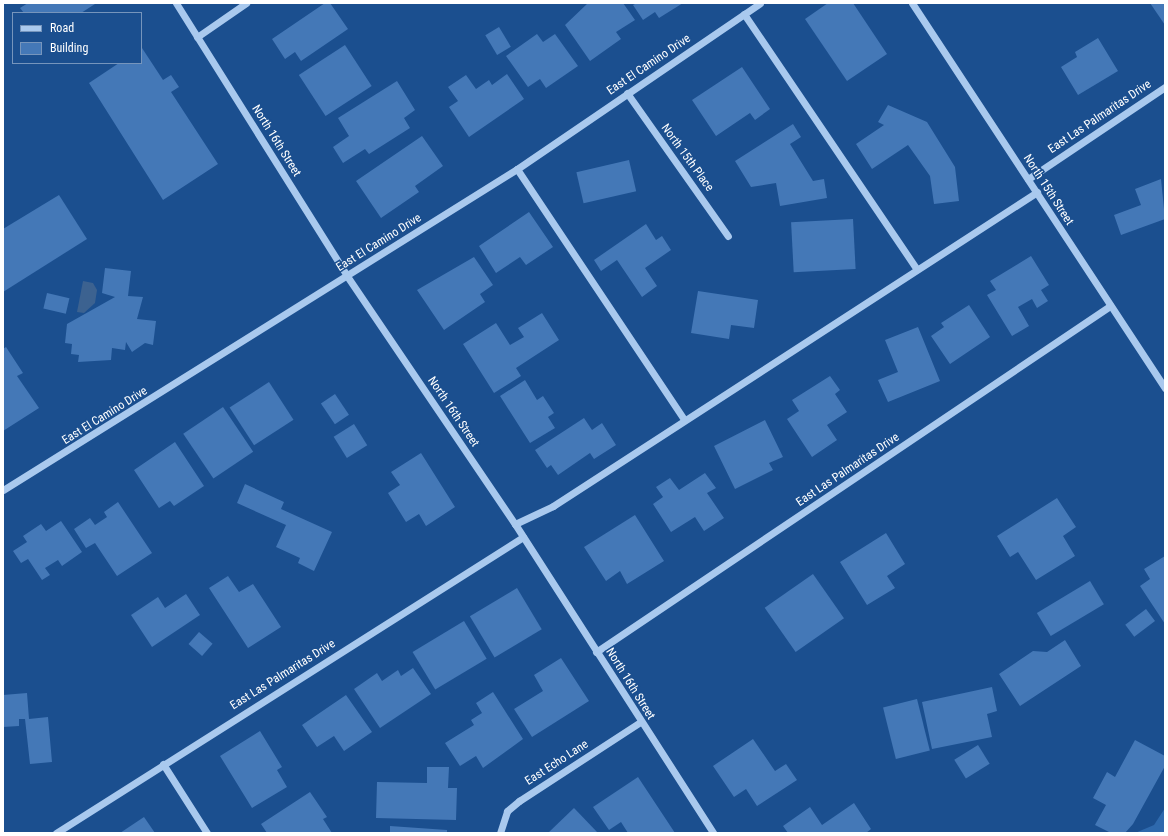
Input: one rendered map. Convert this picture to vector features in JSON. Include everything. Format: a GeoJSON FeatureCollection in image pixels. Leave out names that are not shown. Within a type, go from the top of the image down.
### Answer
{"type":"FeatureCollection","features":[{"type":"Feature","properties":{"kind":"street","name":"North 16th Street"},"geometry":{"type":"LineString","coordinates":[[176,3],[347,276],[523,536],[712,833]]}},
{"type":"Feature","properties":{"kind":"street"},"geometry":{"type":"LineString","coordinates":[[197,37],[246,3]]}},
{"type":"Feature","properties":{"kind":"street","name":"East El Camino Drive"},"geometry":{"type":"LineString","coordinates":[[3,490],[517,169],[760,3]]}},
{"type":"Feature","properties":{"kind":"street","name":"North 15th Street"},"geometry":{"type":"LineString","coordinates":[[912,3],[1165,388]]}},
{"type":"Feature","properties":{"kind":"street"},"geometry":{"type":"LineString","coordinates":[[744,14],[916,268]]}},
{"type":"Feature","properties":{"kind":"street","name":"East Las Palmaritas Drive"},"geometry":{"type":"LineString","coordinates":[[1028,179],[1165,87]]}},
{"type":"Feature","properties":{"kind":"street","name":"North 15th Place"},"geometry":{"type":"LineString","coordinates":[[627,93],[728,236]]}},
{"type":"Feature","properties":{"kind":"street"},"geometry":{"type":"LineString","coordinates":[[517,169],[684,419]]}},
{"type":"Feature","properties":{"kind":"street"},"geometry":{"type":"LineString","coordinates":[[515,524],[553,506],[916,268],[1037,192]]}},
{"type":"Feature","properties":{"kind":"street","name":"East Las Palmaritas Drive"},"geometry":{"type":"LineString","coordinates":[[596,652],[1110,306]]}},
{"type":"Feature","properties":{"kind":"street","name":"East Las Palmaritas Drive"},"geometry":{"type":"LineString","coordinates":[[56,833],[523,536]]}},
{"type":"Feature","properties":{"kind":"street","name":"East Echo Lane"},"geometry":{"type":"LineString","coordinates":[[500,833],[506,811],[640,722]]}},
{"type":"Feature","properties":{"kind":"street"},"geometry":{"type":"LineString","coordinates":[[163,764],[208,833]]}},
{"type":"Feature","properties":{"kind":"shaded area"},"geometry":{"type":"Polygon","coordinates":[[[83,281],[93,283],[97,290],[95,303],[84,313],[77,312],[83,281]]]}},
{"type":"Feature","properties":{"kind":"shaded area"},"geometry":{"type":"Polygon","coordinates":[[[1165,808],[1165,833],[1135,833],[1154,825],[1165,808]]]}},
{"type":"Feature","properties":{"kind":"building"},"geometry":{"type":"Polygon","coordinates":[[[28,3],[95,3],[83,12],[23,12],[20,8],[28,3]]]}},
{"type":"Feature","properties":{"kind":"building"},"geometry":{"type":"Polygon","coordinates":[[[325,3],[330,3],[348,29],[301,61],[295,52],[285,59],[272,39],[325,3]]]}},
{"type":"Feature","properties":{"kind":"building"},"geometry":{"type":"Polygon","coordinates":[[[588,3],[623,3],[635,20],[616,32],[621,39],[590,61],[565,25],[588,3]]]}},
{"type":"Feature","properties":{"kind":"building"},"geometry":{"type":"Polygon","coordinates":[[[637,3],[683,3],[659,18],[655,12],[643,20],[633,5],[637,3]]]}},
{"type":"Feature","properties":{"kind":"building"},"geometry":{"type":"Polygon","coordinates":[[[828,3],[853,3],[887,54],[847,81],[805,19],[828,3]]]}},
{"type":"Feature","properties":{"kind":"building"},"geometry":{"type":"Polygon","coordinates":[[[1150,3],[1165,3],[1165,25],[1150,3]]]}},
{"type":"Feature","properties":{"kind":"building"},"geometry":{"type":"Polygon","coordinates":[[[499,27],[511,47],[497,55],[485,35],[499,27]]]}},
{"type":"Feature","properties":{"kind":"building"},"geometry":{"type":"Polygon","coordinates":[[[537,34],[543,42],[555,34],[578,66],[546,88],[540,79],[528,87],[506,56],[537,34]]]}},
{"type":"Feature","properties":{"kind":"building"},"geometry":{"type":"Polygon","coordinates":[[[1098,38],[1118,71],[1078,95],[1061,67],[1077,57],[1075,52],[1098,38]]]}},
{"type":"Feature","properties":{"kind":"building"},"geometry":{"type":"Polygon","coordinates":[[[345,45],[372,86],[326,116],[299,75],[345,45]]]}},
{"type":"Feature","properties":{"kind":"building"},"geometry":{"type":"Polygon","coordinates":[[[142,48],[163,80],[171,75],[179,87],[171,92],[218,164],[163,200],[89,83],[118,64],[142,64],[142,48]]]}},
{"type":"Feature","properties":{"kind":"building"},"geometry":{"type":"Polygon","coordinates":[[[742,67],[770,109],[755,120],[750,113],[716,136],[692,100],[742,67]]]}},
{"type":"Feature","properties":{"kind":"building"},"geometry":{"type":"Polygon","coordinates":[[[507,74],[524,99],[469,137],[449,107],[458,101],[448,87],[466,75],[476,89],[489,80],[492,85],[507,74]]]}},
{"type":"Feature","properties":{"kind":"building"},"geometry":{"type":"Polygon","coordinates":[[[397,81],[415,110],[404,118],[410,128],[369,154],[365,149],[343,163],[333,147],[349,136],[338,118],[397,81]]]}},
{"type":"Feature","properties":{"kind":"building"},"geometry":{"type":"Polygon","coordinates":[[[888,105],[927,122],[955,167],[959,201],[934,204],[930,176],[908,145],[872,169],[856,144],[884,125],[878,122],[888,105]]]}},
{"type":"Feature","properties":{"kind":"building"},"geometry":{"type":"Polygon","coordinates":[[[793,124],[801,137],[790,144],[813,181],[824,179],[827,198],[780,206],[776,183],[751,187],[735,161],[793,124]]]}},
{"type":"Feature","properties":{"kind":"building"},"geometry":{"type":"Polygon","coordinates":[[[422,136],[443,166],[415,186],[419,192],[381,218],[356,181],[422,136]]]}},
{"type":"Feature","properties":{"kind":"building"},"geometry":{"type":"Polygon","coordinates":[[[629,160],[636,191],[584,203],[576,172],[629,160]]]}},
{"type":"Feature","properties":{"kind":"building"},"geometry":{"type":"Polygon","coordinates":[[[1161,179],[1165,219],[1121,235],[1114,215],[1141,205],[1135,189],[1161,179]]]}},
{"type":"Feature","properties":{"kind":"building"},"geometry":{"type":"Polygon","coordinates":[[[59,195],[87,239],[3,292],[3,229],[59,195]]]}},
{"type":"Feature","properties":{"kind":"building"},"geometry":{"type":"Polygon","coordinates":[[[529,212],[553,247],[526,265],[520,257],[496,273],[479,246],[529,212]]]}},
{"type":"Feature","properties":{"kind":"building"},"geometry":{"type":"Polygon","coordinates":[[[853,219],[856,269],[794,272],[791,222],[853,219]]]}},
{"type":"Feature","properties":{"kind":"building"},"geometry":{"type":"Polygon","coordinates":[[[646,224],[656,240],[662,236],[671,250],[645,268],[657,286],[642,297],[617,260],[601,271],[594,260],[646,224]]]}},
{"type":"Feature","properties":{"kind":"building"},"geometry":{"type":"Polygon","coordinates":[[[1031,256],[1049,285],[1041,290],[1048,301],[1037,308],[1032,299],[1018,307],[1029,326],[1012,336],[987,295],[996,290],[990,281],[1031,256]]]}},
{"type":"Feature","properties":{"kind":"building"},"geometry":{"type":"Polygon","coordinates":[[[474,257],[493,285],[480,294],[485,302],[444,330],[417,290],[474,257]]]}},
{"type":"Feature","properties":{"kind":"building"},"geometry":{"type":"Polygon","coordinates":[[[105,268],[131,271],[128,296],[143,297],[137,319],[156,321],[153,345],[145,343],[132,352],[126,342],[125,350],[112,348],[111,360],[78,362],[79,355],[71,354],[72,344],[65,343],[67,324],[115,297],[102,293],[105,268]]]}},
{"type":"Feature","properties":{"kind":"building"},"geometry":{"type":"Polygon","coordinates":[[[698,291],[758,300],[754,328],[731,325],[729,339],[691,333],[698,291]]]}},
{"type":"Feature","properties":{"kind":"building"},"geometry":{"type":"Polygon","coordinates":[[[47,293],[69,298],[66,314],[43,309],[47,293]]]}},
{"type":"Feature","properties":{"kind":"building"},"geometry":{"type":"Polygon","coordinates":[[[969,305],[990,337],[950,364],[931,336],[944,327],[941,323],[969,305]]]}},
{"type":"Feature","properties":{"kind":"building"},"geometry":{"type":"Polygon","coordinates":[[[542,313],[559,340],[516,368],[521,376],[494,393],[463,344],[496,323],[510,345],[524,337],[518,328],[542,313]]]}},
{"type":"Feature","properties":{"kind":"building"},"geometry":{"type":"Polygon","coordinates":[[[918,327],[940,381],[888,402],[878,380],[898,372],[885,340],[918,327]]]}},
{"type":"Feature","properties":{"kind":"building"},"geometry":{"type":"Polygon","coordinates":[[[6,347],[23,373],[17,376],[39,408],[3,431],[3,349],[6,347]]]}},
{"type":"Feature","properties":{"kind":"building"},"geometry":{"type":"Polygon","coordinates":[[[830,376],[840,390],[835,394],[847,412],[827,425],[837,440],[812,457],[787,419],[799,411],[792,400],[830,376]]]}},
{"type":"Feature","properties":{"kind":"building"},"geometry":{"type":"Polygon","coordinates":[[[525,380],[537,400],[543,396],[554,413],[548,417],[555,428],[530,443],[500,396],[525,380]]]}},
{"type":"Feature","properties":{"kind":"building"},"geometry":{"type":"Polygon","coordinates":[[[269,382],[294,420],[254,445],[230,408],[269,382]]]}},
{"type":"Feature","properties":{"kind":"building"},"geometry":{"type":"Polygon","coordinates":[[[335,394],[349,415],[335,424],[321,404],[335,394]]]}},
{"type":"Feature","properties":{"kind":"building"},"geometry":{"type":"Polygon","coordinates":[[[223,407],[253,452],[213,479],[183,434],[223,407]]]}},
{"type":"Feature","properties":{"kind":"building"},"geometry":{"type":"Polygon","coordinates":[[[584,418],[592,430],[602,423],[616,445],[594,459],[590,453],[558,475],[551,465],[547,468],[535,450],[584,418]]]}},
{"type":"Feature","properties":{"kind":"building"},"geometry":{"type":"Polygon","coordinates":[[[765,420],[783,457],[769,463],[773,470],[735,489],[714,446],[765,420]]]}},
{"type":"Feature","properties":{"kind":"building"},"geometry":{"type":"Polygon","coordinates":[[[354,424],[367,445],[347,458],[334,437],[354,424]]]}},
{"type":"Feature","properties":{"kind":"building"},"geometry":{"type":"Polygon","coordinates":[[[175,442],[204,486],[174,506],[170,501],[159,508],[134,470],[175,442]]]}},
{"type":"Feature","properties":{"kind":"building"},"geometry":{"type":"Polygon","coordinates":[[[421,453],[455,507],[426,526],[419,514],[406,522],[388,493],[400,485],[391,472],[421,453]]]}},
{"type":"Feature","properties":{"kind":"building"},"geometry":{"type":"Polygon","coordinates":[[[705,473],[716,488],[707,493],[724,518],[704,531],[695,517],[671,532],[653,504],[663,497],[656,487],[670,478],[679,490],[705,473]]]}},
{"type":"Feature","properties":{"kind":"building"},"geometry":{"type":"Polygon","coordinates":[[[245,484],[284,502],[281,509],[332,532],[314,571],[298,563],[300,558],[276,547],[286,525],[237,503],[245,484]]]}},
{"type":"Feature","properties":{"kind":"building"},"geometry":{"type":"Polygon","coordinates":[[[1057,498],[1076,527],[1063,536],[1075,556],[1036,580],[1018,552],[1010,557],[997,536],[1057,498]]]}},
{"type":"Feature","properties":{"kind":"building"},"geometry":{"type":"Polygon","coordinates":[[[118,502],[152,553],[117,576],[95,543],[86,548],[74,529],[90,518],[95,525],[107,517],[104,512],[118,502]]]}},
{"type":"Feature","properties":{"kind":"building"},"geometry":{"type":"Polygon","coordinates":[[[635,515],[664,561],[627,584],[620,571],[606,581],[584,547],[635,515]]]}},
{"type":"Feature","properties":{"kind":"building"},"geometry":{"type":"Polygon","coordinates":[[[61,521],[82,552],[62,566],[58,560],[45,568],[50,575],[42,580],[28,559],[21,563],[13,551],[27,542],[23,536],[41,524],[46,531],[61,521]]]}},
{"type":"Feature","properties":{"kind":"building"},"geometry":{"type":"Polygon","coordinates":[[[886,533],[905,564],[887,576],[895,588],[867,605],[840,562],[886,533]]]}},
{"type":"Feature","properties":{"kind":"building"},"geometry":{"type":"Polygon","coordinates":[[[1165,556],[1165,624],[1140,586],[1150,579],[1144,569],[1165,556]]]}},
{"type":"Feature","properties":{"kind":"building"},"geometry":{"type":"Polygon","coordinates":[[[813,574],[844,618],[796,652],[765,608],[813,574]]]}},
{"type":"Feature","properties":{"kind":"building"},"geometry":{"type":"Polygon","coordinates":[[[228,576],[239,592],[253,584],[281,627],[248,648],[209,588],[228,576]]]}},
{"type":"Feature","properties":{"kind":"building"},"geometry":{"type":"Polygon","coordinates":[[[1090,581],[1104,604],[1051,636],[1037,613],[1090,581]]]}},
{"type":"Feature","properties":{"kind":"building"},"geometry":{"type":"Polygon","coordinates":[[[517,588],[542,629],[495,657],[470,616],[517,588]]]}},
{"type":"Feature","properties":{"kind":"building"},"geometry":{"type":"Polygon","coordinates":[[[186,594],[200,615],[152,647],[131,615],[158,597],[165,608],[186,594]]]}},
{"type":"Feature","properties":{"kind":"building"},"geometry":{"type":"Polygon","coordinates":[[[1146,609],[1155,621],[1134,637],[1125,625],[1146,609]]]}},
{"type":"Feature","properties":{"kind":"building"},"geometry":{"type":"Polygon","coordinates":[[[464,621],[487,659],[435,690],[413,652],[464,621]]]}},
{"type":"Feature","properties":{"kind":"building"},"geometry":{"type":"Polygon","coordinates":[[[199,632],[213,644],[202,656],[189,644],[199,632]]]}},
{"type":"Feature","properties":{"kind":"building"},"geometry":{"type":"Polygon","coordinates":[[[1065,640],[1081,666],[1020,706],[999,674],[1033,651],[1047,652],[1065,640]]]}},
{"type":"Feature","properties":{"kind":"building"},"geometry":{"type":"Polygon","coordinates":[[[561,658],[589,701],[532,737],[514,709],[543,691],[534,675],[561,658]]]}},
{"type":"Feature","properties":{"kind":"building"},"geometry":{"type":"Polygon","coordinates":[[[413,668],[431,694],[380,728],[354,689],[377,673],[382,681],[398,670],[401,676],[413,668]]]}},
{"type":"Feature","properties":{"kind":"building"},"geometry":{"type":"Polygon","coordinates":[[[992,687],[997,711],[987,714],[992,737],[932,749],[922,702],[992,687]]]}},
{"type":"Feature","properties":{"kind":"building"},"geometry":{"type":"Polygon","coordinates":[[[493,692],[523,739],[483,768],[476,756],[460,766],[445,743],[474,725],[471,720],[482,713],[476,703],[493,692]]]}},
{"type":"Feature","properties":{"kind":"building"},"geometry":{"type":"Polygon","coordinates":[[[27,693],[29,719],[48,717],[52,762],[30,764],[25,719],[19,719],[19,726],[3,727],[3,695],[27,693]]]}},
{"type":"Feature","properties":{"kind":"building"},"geometry":{"type":"Polygon","coordinates":[[[346,695],[372,732],[344,751],[334,736],[317,747],[302,725],[346,695]]]}},
{"type":"Feature","properties":{"kind":"building"},"geometry":{"type":"Polygon","coordinates":[[[917,699],[930,750],[896,759],[883,707],[917,699]]]}},
{"type":"Feature","properties":{"kind":"building"},"geometry":{"type":"Polygon","coordinates":[[[260,731],[282,767],[277,770],[287,787],[252,808],[220,756],[260,731]]]}},
{"type":"Feature","properties":{"kind":"building"},"geometry":{"type":"Polygon","coordinates":[[[753,739],[775,771],[786,764],[797,780],[757,806],[746,789],[734,797],[713,766],[753,739]]]}},
{"type":"Feature","properties":{"kind":"building"},"geometry":{"type":"Polygon","coordinates":[[[1135,740],[1165,756],[1165,766],[1133,824],[1125,833],[1111,833],[1095,825],[1106,805],[1093,798],[1107,772],[1115,777],[1135,740]]]}},
{"type":"Feature","properties":{"kind":"building"},"geometry":{"type":"Polygon","coordinates":[[[978,745],[990,764],[966,778],[954,760],[978,745]]]}},
{"type":"Feature","properties":{"kind":"building"},"geometry":{"type":"Polygon","coordinates":[[[427,767],[449,767],[448,788],[457,788],[456,820],[376,818],[377,782],[427,783],[427,767]]]}},
{"type":"Feature","properties":{"kind":"building"},"geometry":{"type":"Polygon","coordinates":[[[638,777],[675,833],[628,833],[621,822],[609,830],[593,807],[638,777]]]}},
{"type":"Feature","properties":{"kind":"building"},"geometry":{"type":"Polygon","coordinates":[[[310,792],[327,817],[323,819],[332,833],[267,833],[261,824],[310,792]]]}},
{"type":"Feature","properties":{"kind":"building"},"geometry":{"type":"Polygon","coordinates":[[[854,803],[871,829],[866,833],[788,833],[783,826],[810,807],[822,825],[854,803]]]}},
{"type":"Feature","properties":{"kind":"building"},"geometry":{"type":"Polygon","coordinates":[[[574,808],[598,833],[548,833],[574,808]]]}},
{"type":"Feature","properties":{"kind":"building"},"geometry":{"type":"Polygon","coordinates":[[[144,817],[155,833],[120,833],[144,817]]]}},
{"type":"Feature","properties":{"kind":"building"},"geometry":{"type":"Polygon","coordinates":[[[390,826],[447,830],[447,833],[390,833],[390,826]]]}}]}
